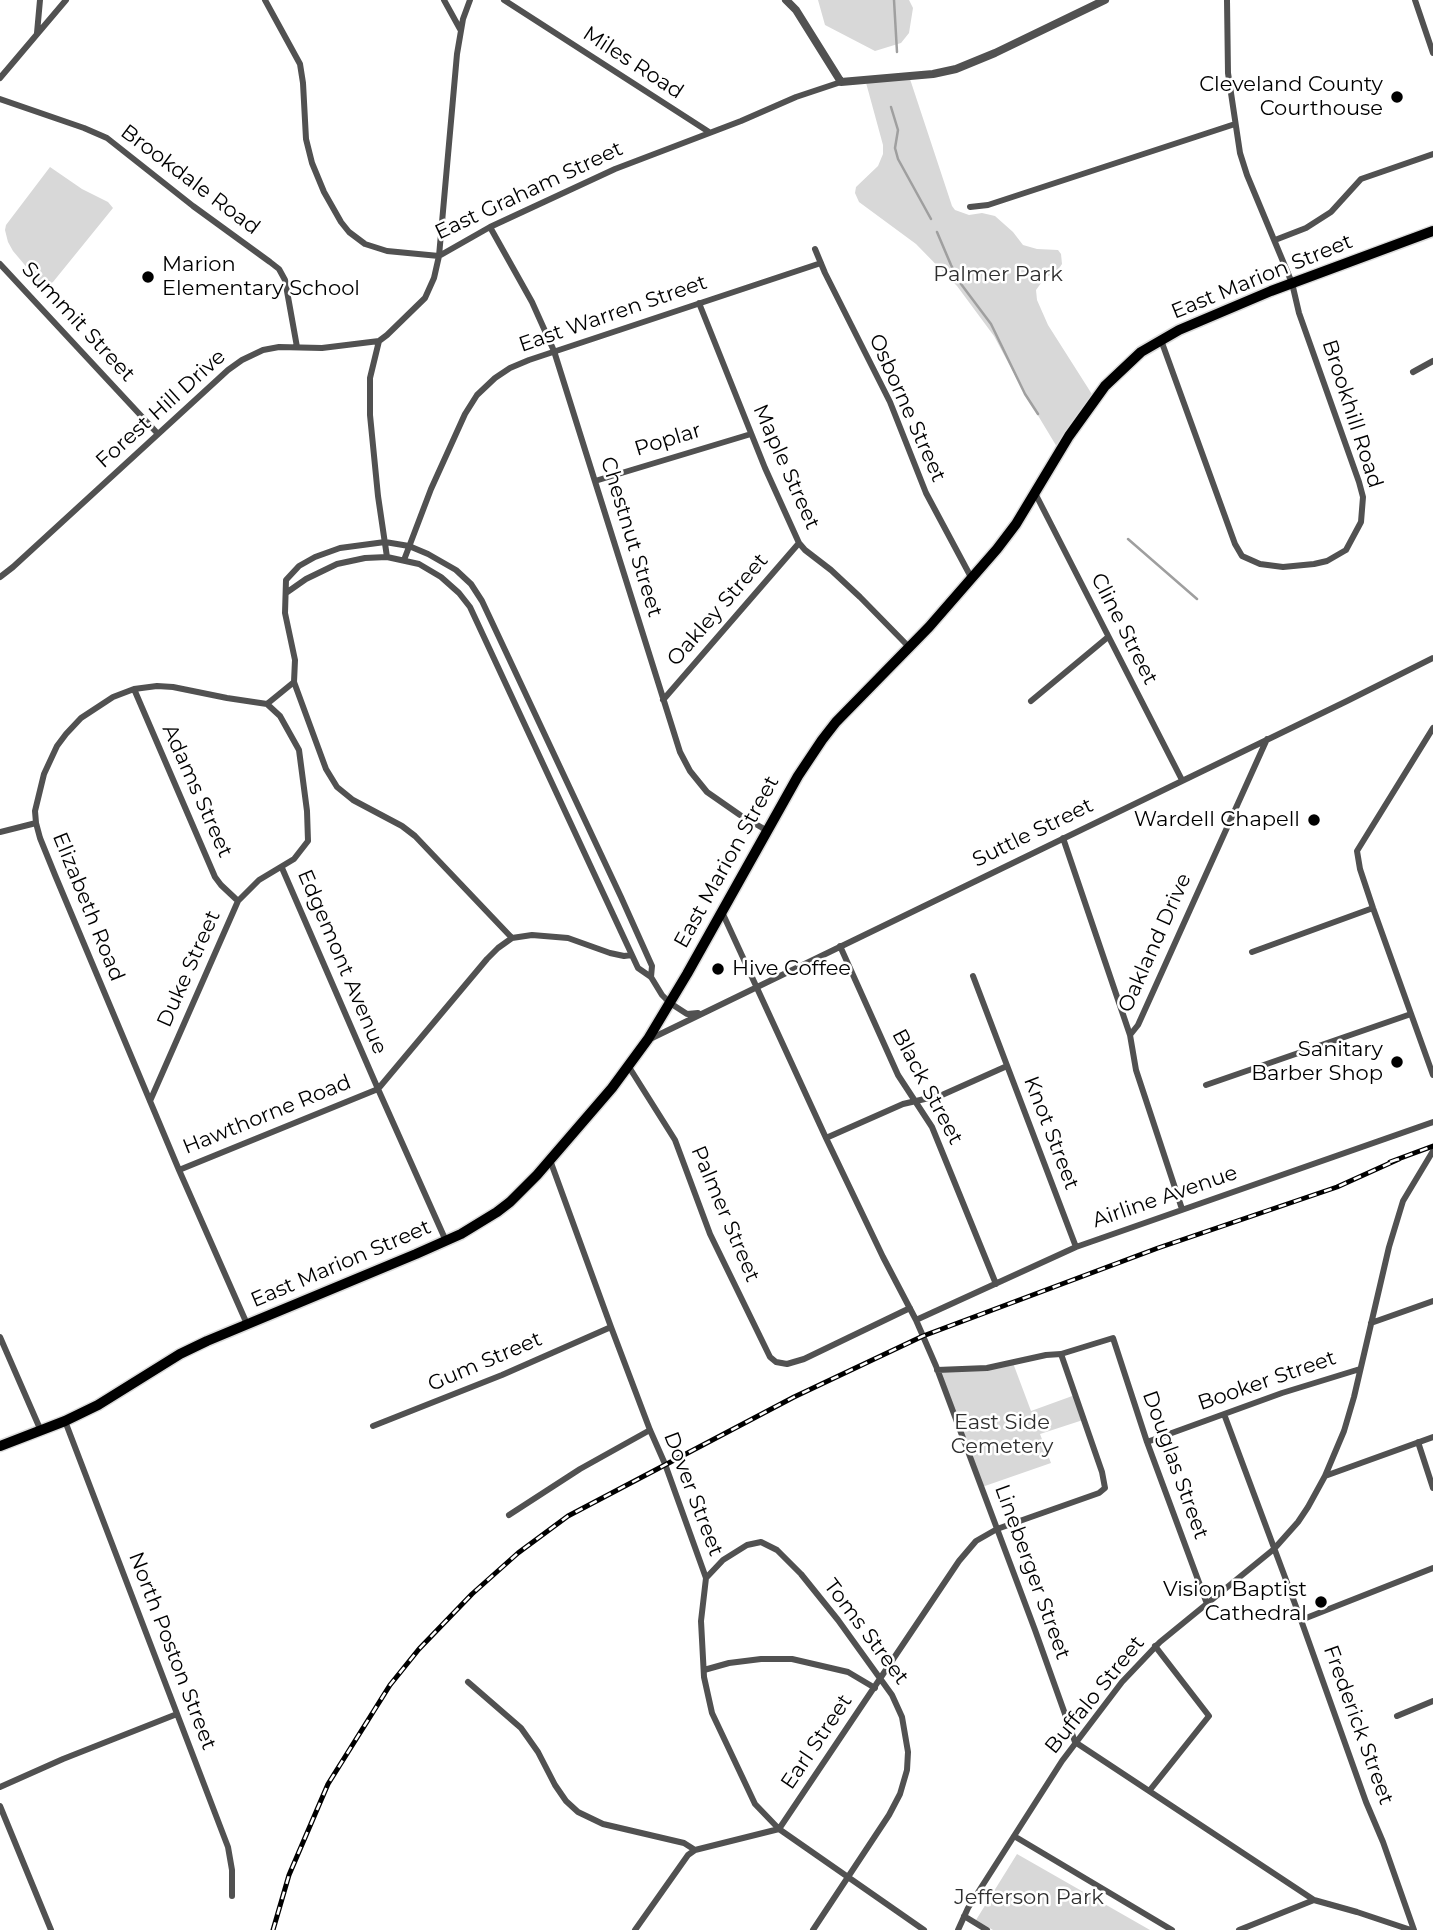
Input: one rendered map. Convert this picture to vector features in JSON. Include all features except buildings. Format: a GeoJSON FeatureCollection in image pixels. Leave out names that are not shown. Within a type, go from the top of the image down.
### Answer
{"type":"FeatureCollection","features":[{"type":"Feature","properties":{"kind":"main road","name":"East Marion Street"},"geometry":{"type":"LineString","coordinates":[[0,1446],[65,1421],[124,1390],[180,1354],[446,1241],[497,1212],[524,1189],[629,1067],[670,1003],[798,776],[829,731],[972,579],[1016,524],[1075,428],[1105,386],[1141,352],[1206,317],[1433,231]]}},
{"type":"Feature","properties":{"kind":"street"},"geometry":{"type":"LineString","coordinates":[[37,34],[40,0]]}},
{"type":"Feature","properties":{"kind":"street"},"geometry":{"type":"LineString","coordinates":[[0,78],[66,0]]}},
{"type":"Feature","properties":{"kind":"street","name":"East Graham Street"},"geometry":{"type":"LineString","coordinates":[[265,0],[300,64],[306,139],[324,192],[341,222],[356,238],[375,248],[439,256],[490,227],[615,169],[796,97],[841,82]]}},
{"type":"Feature","properties":{"kind":"street"},"geometry":{"type":"LineString","coordinates":[[444,0],[460,29]]}},
{"type":"Feature","properties":{"kind":"street"},"geometry":{"type":"LineString","coordinates":[[387,557],[369,403],[370,378],[379,341],[425,298],[434,278],[439,256],[460,29],[470,0]]}},
{"type":"Feature","properties":{"kind":"street","name":"Miles Road"},"geometry":{"type":"LineString","coordinates":[[503,0],[709,132]]}},
{"type":"Feature","properties":{"kind":"street"},"geometry":{"type":"LineString","coordinates":[[786,0],[803,21],[841,82],[944,72],[995,53],[1105,0]]}},
{"type":"Feature","properties":{"kind":"street","name":"Brookhill Road"},"geometry":{"type":"LineString","coordinates":[[1161,340],[1238,552],[1248,560],[1272,566],[1314,564],[1346,550],[1362,522],[1363,497],[1299,313],[1292,283],[1240,153],[1228,73],[1227,0]]}},
{"type":"Feature","properties":{"kind":"street"},"geometry":{"type":"LineString","coordinates":[[1415,0],[1433,53]]}},
{"type":"Feature","properties":{"kind":"street","name":"Brookdale Road"},"geometry":{"type":"LineString","coordinates":[[0,99],[107,138],[279,269],[285,280],[297,347]]}},
{"type":"Feature","properties":{"kind":"street"},"geometry":{"type":"LineString","coordinates":[[970,207],[988,205],[1235,124]]}},
{"type":"Feature","properties":{"kind":"street"},"geometry":{"type":"LineString","coordinates":[[1275,240],[1306,228],[1331,212],[1361,179],[1433,154]]}},
{"type":"Feature","properties":{"kind":"street","name":"Chestnut Street"},"geometry":{"type":"LineString","coordinates":[[490,227],[527,293],[554,351],[680,752],[698,782],[713,797],[766,830]]}},
{"type":"Feature","properties":{"kind":"street","name":"Osborne Street"},"geometry":{"type":"LineString","coordinates":[[815,249],[890,402],[926,494],[972,579]]}},
{"type":"Feature","properties":{"kind":"street","name":"East Warren Street"},"geometry":{"type":"LineString","coordinates":[[404,560],[430,489],[472,402],[489,383],[510,368],[821,263]]}},
{"type":"Feature","properties":{"kind":"street","name":"Summit Street"},"geometry":{"type":"LineString","coordinates":[[0,264],[158,434]]}},
{"type":"Feature","properties":{"kind":"street","name":"Maple Street"},"geometry":{"type":"LineString","coordinates":[[699,303],[765,468],[799,543],[841,579],[909,647]]}},
{"type":"Feature","properties":{"kind":"street","name":"Forest Hill Drive"},"geometry":{"type":"LineString","coordinates":[[0,577],[242,360],[263,349],[322,348],[379,341]]}},
{"type":"Feature","properties":{"kind":"street"},"geometry":{"type":"LineString","coordinates":[[1413,372],[1433,361]]}},
{"type":"Feature","properties":{"kind":"street","name":"Poplar"},"geometry":{"type":"LineString","coordinates":[[595,481],[751,434]]}},
{"type":"Feature","properties":{"kind":"street","name":"Cline Street"},"geometry":{"type":"LineString","coordinates":[[1035,493],[1182,780]]}},
{"type":"Feature","properties":{"kind":"street"},"geometry":{"type":"LineString","coordinates":[[632,955],[610,953],[568,938],[532,935],[512,938],[415,836],[402,826],[353,800],[337,787],[326,769],[294,682],[295,660],[285,613],[286,580],[299,566],[340,548],[385,542],[409,546],[444,563],[471,584],[482,601],[652,964],[651,977]]}},
{"type":"Feature","properties":{"kind":"street","name":"Oakley Street"},"geometry":{"type":"LineString","coordinates":[[663,700],[799,543]]}},
{"type":"Feature","properties":{"kind":"street"},"geometry":{"type":"LineString","coordinates":[[286,593],[306,579],[337,564],[387,557],[404,560],[432,571],[459,593],[470,607],[640,970],[651,977],[670,1003],[687,1014],[704,1012]]}},
{"type":"Feature","properties":{"kind":"street"},"geometry":{"type":"LineString","coordinates":[[1031,701],[1108,637]]}},
{"type":"Feature","properties":{"kind":"street"},"geometry":{"type":"LineString","coordinates":[[495,661],[508,656]]}},
{"type":"Feature","properties":{"kind":"street","name":"Suttle Street"},"geometry":{"type":"LineString","coordinates":[[648,1039],[1433,658]]}},
{"type":"Feature","properties":{"kind":"street"},"geometry":{"type":"LineString","coordinates":[[267,704],[294,682]]}},
{"type":"Feature","properties":{"kind":"street","name":"Elizabeth Road"},"geometry":{"type":"LineString","coordinates":[[247,1324],[178,1170],[55,876],[36,823],[36,804],[44,774],[57,746],[81,718],[113,697],[134,689],[157,686],[267,704]]}},
{"type":"Feature","properties":{"kind":"street","name":"Adams Street"},"geometry":{"type":"LineString","coordinates":[[134,689],[215,877],[238,901]]}},
{"type":"Feature","properties":{"kind":"street","name":"Edgemont Avenue"},"geometry":{"type":"LineString","coordinates":[[267,704],[280,716],[299,750],[307,811],[308,841],[300,853],[282,868],[446,1241]]}},
{"type":"Feature","properties":{"kind":"street"},"geometry":{"type":"LineString","coordinates":[[1433,727],[1357,851],[1373,908],[1433,1075]]}},
{"type":"Feature","properties":{"kind":"street","name":"Oakland Drive"},"geometry":{"type":"LineString","coordinates":[[1182,1209],[1136,1070],[1130,1035],[1138,1025],[1267,739]]}},
{"type":"Feature","properties":{"kind":"street"},"geometry":{"type":"LineString","coordinates":[[565,811],[578,806]]}},
{"type":"Feature","properties":{"kind":"street"},"geometry":{"type":"LineString","coordinates":[[0,832],[36,823]]}},
{"type":"Feature","properties":{"kind":"street"},"geometry":{"type":"LineString","coordinates":[[1063,838],[1130,1035]]}},
{"type":"Feature","properties":{"kind":"street","name":"Duke Street"},"geometry":{"type":"LineString","coordinates":[[150,1101],[238,901],[259,880],[282,868]]}},
{"type":"Feature","properties":{"kind":"street"},"geometry":{"type":"LineString","coordinates":[[1252,952],[1373,908]]}},
{"type":"Feature","properties":{"kind":"street","name":"Lineberger Street"},"geometry":{"type":"LineString","coordinates":[[721,910],[826,1139],[916,1320],[997,1529],[1075,1742]]}},
{"type":"Feature","properties":{"kind":"street","name":"Hawthorne Road"},"geometry":{"type":"LineString","coordinates":[[178,1170],[377,1089],[488,958],[512,938]]}},
{"type":"Feature","properties":{"kind":"street","name":"Black Street"},"geometry":{"type":"LineString","coordinates":[[840,946],[898,1074],[932,1127],[996,1284]]}},
{"type":"Feature","properties":{"kind":"street","name":"Knot Street"},"geometry":{"type":"LineString","coordinates":[[973,976],[1076,1247]]}},
{"type":"Feature","properties":{"kind":"street"},"geometry":{"type":"LineString","coordinates":[[1206,1085],[1410,1014]]}},
{"type":"Feature","properties":{"kind":"street"},"geometry":{"type":"LineString","coordinates":[[826,1139],[903,1104],[942,1095],[1007,1066]]}},
{"type":"Feature","properties":{"kind":"street","name":"Palmer Street"},"geometry":{"type":"LineString","coordinates":[[629,1067],[675,1140],[701,1213],[767,1354],[776,1362],[788,1364],[804,1359],[910,1308]]}},
{"type":"Feature","properties":{"kind":"street","name":"Airline Avenue"},"geometry":{"type":"LineString","coordinates":[[916,1320],[1076,1247],[1433,1122]]}},
{"type":"Feature","properties":{"kind":"street","name":"Buffalo Street"},"geometry":{"type":"LineString","coordinates":[[958,1930],[964,1916],[1075,1742],[1122,1682],[1155,1646],[1274,1549],[1298,1522],[1325,1476],[1344,1431],[1403,1200],[1430,1163],[1433,1151]]}},
{"type":"Feature","properties":{"kind":"street","name":"Dover Street"},"geometry":{"type":"LineString","coordinates":[[550,1160],[650,1430],[666,1464],[706,1578],[701,1621],[704,1670],[712,1713],[755,1804],[779,1829],[924,1930]]}},
{"type":"Feature","properties":{"kind":"street"},"geometry":{"type":"LineString","coordinates":[[1371,1323],[1433,1301]]}},
{"type":"Feature","properties":{"kind":"street","name":"Gum Street"},"geometry":{"type":"LineString","coordinates":[[373,1426],[502,1375],[611,1327]]}},
{"type":"Feature","properties":{"kind":"street"},"geometry":{"type":"LineString","coordinates":[[0,1337],[41,1431]]}},
{"type":"Feature","properties":{"kind":"street","name":"Douglas Street"},"geometry":{"type":"LineString","coordinates":[[1060,1354],[1113,1338],[1147,1442],[1207,1604]]}},
{"type":"Feature","properties":{"kind":"street"},"geometry":{"type":"LineString","coordinates":[[937,1370],[987,1368],[1060,1354]]}},
{"type":"Feature","properties":{"kind":"street","name":"Earl Street"},"geometry":{"type":"LineString","coordinates":[[779,1829],[976,1541],[997,1529],[1099,1493],[1105,1488],[1102,1472],[1060,1354]]}},
{"type":"Feature","properties":{"kind":"street","name":"Booker Street"},"geometry":{"type":"LineString","coordinates":[[1147,1442],[1282,1393],[1360,1369]]}},
{"type":"Feature","properties":{"kind":"street","name":"Frederick Street"},"geometry":{"type":"LineString","coordinates":[[1224,1414],[1366,1802],[1386,1849],[1412,1930]]}},
{"type":"Feature","properties":{"kind":"street","name":"North Poston Street"},"geometry":{"type":"LineString","coordinates":[[65,1421],[228,1847],[232,1870],[232,1896]]}},
{"type":"Feature","properties":{"kind":"street"},"geometry":{"type":"LineString","coordinates":[[509,1515],[580,1469],[650,1430]]}},
{"type":"Feature","properties":{"kind":"street"},"geometry":{"type":"LineString","coordinates":[[1325,1476],[1433,1437]]}},
{"type":"Feature","properties":{"kind":"street"},"geometry":{"type":"LineString","coordinates":[[1418,1442],[1433,1488]]}},
{"type":"Feature","properties":{"kind":"street","name":"Toms Street"},"geometry":{"type":"LineString","coordinates":[[706,1578],[723,1560],[747,1545],[761,1542],[777,1550],[801,1574],[838,1620],[892,1695],[902,1717],[907,1740],[907,1770],[895,1805],[813,1930]]}},
{"type":"Feature","properties":{"kind":"street"},"geometry":{"type":"LineString","coordinates":[[1301,1620],[1433,1568]]}},
{"type":"Feature","properties":{"kind":"street"},"geometry":{"type":"LineString","coordinates":[[1150,1790],[1209,1716],[1155,1646]]}},
{"type":"Feature","properties":{"kind":"street"},"geometry":{"type":"LineString","coordinates":[[704,1670],[729,1663],[792,1659],[848,1672],[875,1688]]}},
{"type":"Feature","properties":{"kind":"street"},"geometry":{"type":"LineString","coordinates":[[468,1682],[522,1728],[555,1785],[578,1812],[603,1824],[684,1843],[695,1850]]}},
{"type":"Feature","properties":{"kind":"street"},"geometry":{"type":"LineString","coordinates":[[1397,1716],[1433,1701]]}},
{"type":"Feature","properties":{"kind":"street"},"geometry":{"type":"LineString","coordinates":[[0,1787],[177,1714]]}},
{"type":"Feature","properties":{"kind":"street"},"geometry":{"type":"LineString","coordinates":[[1075,1742],[1314,1900],[1412,1930]]}},
{"type":"Feature","properties":{"kind":"street"},"geometry":{"type":"LineString","coordinates":[[0,1806],[51,1930]]}},
{"type":"Feature","properties":{"kind":"street"},"geometry":{"type":"LineString","coordinates":[[635,1930],[688,1855],[695,1850],[779,1829]]}},
{"type":"Feature","properties":{"kind":"street"},"geometry":{"type":"LineString","coordinates":[[1014,1836],[1172,1930]]}},
{"type":"Feature","properties":{"kind":"street"},"geometry":{"type":"LineString","coordinates":[[1239,1930],[1314,1900]]}},
{"type":"Feature","properties":{"kind":"street"},"geometry":{"type":"LineString","coordinates":[[964,1916],[987,1930]]}},
{"type":"Feature","properties":{"kind":"street"},"geometry":{"type":"LineString","coordinates":[[1262,1922],[1263,1930]]}},
{"type":"Feature","properties":{"kind":"green space"},"geometry":{"type":"Polygon","coordinates":[[[818,0],[909,0],[913,8],[909,33],[901,43],[875,51],[825,25],[818,0]]]}},
{"type":"Feature","properties":{"kind":"green space","name":"Palmer Park"},"geometry":{"type":"Polygon","coordinates":[[[909,76],[955,210],[969,215],[982,213],[995,216],[1023,245],[1058,250],[1061,254],[1062,264],[1058,270],[1044,279],[1036,290],[1037,300],[1048,325],[1095,399],[1060,452],[994,336],[957,286],[916,244],[859,202],[855,193],[856,187],[878,166],[883,154],[883,145],[865,79],[909,76]]]}},
{"type":"Feature","properties":{"kind":"green space"},"geometry":{"type":"Polygon","coordinates":[[[50,167],[82,189],[108,202],[113,208],[53,282],[46,286],[40,283],[13,251],[5,230],[50,167]]]}},
{"type":"Feature","properties":{"kind":"green space","name":"East Side Cemetery"},"geometry":{"type":"Polygon","coordinates":[[[1013,1363],[1031,1411],[1075,1395],[1083,1420],[1040,1434],[1051,1463],[982,1487],[937,1370],[1013,1363]]]}},
{"type":"Feature","properties":{"kind":"green space","name":"Jefferson Park"},"geometry":{"type":"Polygon","coordinates":[[[1017,1854],[1150,1930],[993,1930],[976,1920],[1017,1854]]]}},
{"type":"Feature","properties":{"kind":"waterway"},"geometry":{"type":"LineString","coordinates":[[894,0],[897,52]]}},
{"type":"Feature","properties":{"kind":"waterway"},"geometry":{"type":"LineString","coordinates":[[891,107],[898,130],[895,148],[898,159],[931,219]]}},
{"type":"Feature","properties":{"kind":"waterway"},"geometry":{"type":"LineString","coordinates":[[937,232],[961,284],[991,324],[1025,394],[1038,414]]}},
{"type":"Feature","properties":{"kind":"waterway"},"geometry":{"type":"LineString","coordinates":[[1128,539],[1197,599]]}},
{"type":"Feature","properties":{"kind":"railway"},"geometry":{"type":"LineString","coordinates":[[1390,1162],[1433,1146]]}},
{"type":"Feature","properties":{"kind":"railway"},"geometry":{"type":"LineString","coordinates":[[273,1930],[289,1875],[328,1784],[390,1685],[419,1649],[472,1594],[518,1553],[568,1516],[794,1397],[923,1336],[1158,1248],[1337,1187],[1399,1159]]}},
{"type":"Feature","properties":{"kind":"place","name":"Cleveland County Courthouse"},"geometry":{"type":"Point","coordinates":[1397,97]}},
{"type":"Feature","properties":{"kind":"place","name":"Marion Elementary School"},"geometry":{"type":"Point","coordinates":[148,277]}},
{"type":"Feature","properties":{"kind":"place","name":"Wardell Chapell"},"geometry":{"type":"Point","coordinates":[1314,820]}},
{"type":"Feature","properties":{"kind":"place","name":"Hive Coffee"},"geometry":{"type":"Point","coordinates":[718,969]}},
{"type":"Feature","properties":{"kind":"place","name":"Sanitary Barber Shop"},"geometry":{"type":"Point","coordinates":[1397,1062]}},
{"type":"Feature","properties":{"kind":"place","name":"Vision Baptist Cathedral"},"geometry":{"type":"Point","coordinates":[1321,1602]}}]}
